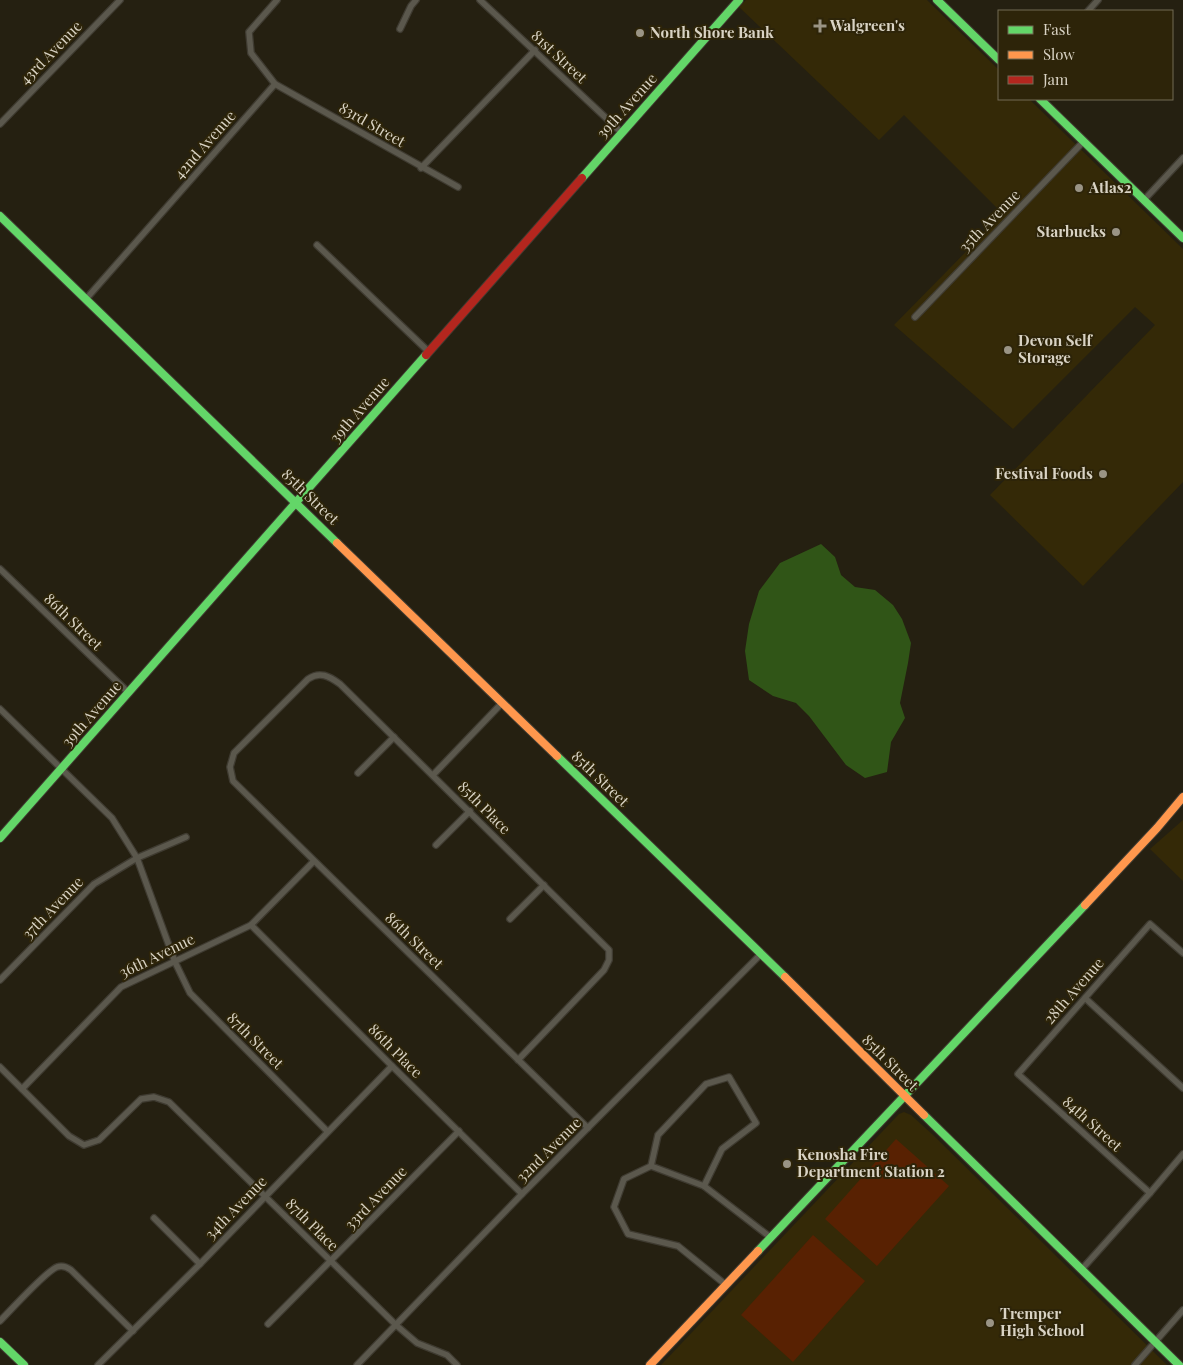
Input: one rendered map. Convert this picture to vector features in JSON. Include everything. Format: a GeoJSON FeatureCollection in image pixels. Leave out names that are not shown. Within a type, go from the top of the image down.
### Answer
{"type":"FeatureCollection","features":[{"type":"Feature","properties":{"kind":"street","name":"43rd Avenue"},"geometry":{"type":"LineString","coordinates":[[0,124],[120,0]]}},
{"type":"Feature","properties":{"kind":"street"},"geometry":{"type":"LineString","coordinates":[[275,84],[251,52],[250,32],[277,0]]}},
{"type":"Feature","properties":{"kind":"street"},"geometry":{"type":"LineString","coordinates":[[400,29],[416,0]]}},
{"type":"Feature","properties":{"kind":"street","name":"81st Street"},"geometry":{"type":"LineString","coordinates":[[480,0],[621,132]]}},
{"type":"Feature","properties":{"kind":"street","name":"39th Avenue"},"geometry":{"type":"LineString","coordinates":[[0,838],[739,0]]}},
{"type":"Feature","properties":{"kind":"street"},"geometry":{"type":"LineString","coordinates":[[937,0],[998,59]]}},
{"type":"Feature","properties":{"kind":"street"},"geometry":{"type":"LineString","coordinates":[[1089,10],[1098,0]]}},
{"type":"Feature","properties":{"kind":"street"},"geometry":{"type":"LineString","coordinates":[[421,168],[535,50]]}},
{"type":"Feature","properties":{"kind":"street","name":"83rd Street"},"geometry":{"type":"LineString","coordinates":[[275,84],[458,188]]}},
{"type":"Feature","properties":{"kind":"street","name":"42nd Avenue"},"geometry":{"type":"LineString","coordinates":[[86,299],[275,84]]}},
{"type":"Feature","properties":{"kind":"street"},"geometry":{"type":"LineString","coordinates":[[1041,100],[1183,238]]}},
{"type":"Feature","properties":{"kind":"street","name":"35th Avenue"},"geometry":{"type":"LineString","coordinates":[[915,318],[1084,142]]}},
{"type":"Feature","properties":{"kind":"street"},"geometry":{"type":"LineString","coordinates":[[1144,200],[1183,158]]}},
{"type":"Feature","properties":{"kind":"street","name":"85th Street"},"geometry":{"type":"LineString","coordinates":[[1,219],[86,299],[762,954],[1179,1365]]}},
{"type":"Feature","properties":{"kind":"street"},"geometry":{"type":"LineString","coordinates":[[317,245],[429,352]]}},
{"type":"Feature","properties":{"kind":"street","name":"86th Street"},"geometry":{"type":"LineString","coordinates":[[0,569],[129,693]]}},
{"type":"Feature","properties":{"kind":"street","name":"85th Place"},"geometry":{"type":"LineString","coordinates":[[230,767],[234,753],[308,679],[314,675],[322,674],[331,677],[470,811],[609,950],[609,960],[604,970],[518,1060]]}},
{"type":"Feature","properties":{"kind":"street"},"geometry":{"type":"LineString","coordinates":[[433,775],[502,703]]}},
{"type":"Feature","properties":{"kind":"street"},"geometry":{"type":"LineString","coordinates":[[0,709],[62,769]]}},
{"type":"Feature","properties":{"kind":"street"},"geometry":{"type":"LineString","coordinates":[[358,773],[394,737]]}},
{"type":"Feature","properties":{"kind":"street","name":"86th Street"},"geometry":{"type":"LineString","coordinates":[[230,767],[233,781],[588,1128]]}},
{"type":"Feature","properties":{"kind":"street","name":"87th Street"},"geometry":{"type":"LineString","coordinates":[[62,769],[112,818],[138,858],[175,962],[190,994],[327,1131]]}},
{"type":"Feature","properties":{"kind":"street"},"geometry":{"type":"LineString","coordinates":[[650,1365],[905,1097],[1183,798]]}},
{"type":"Feature","properties":{"kind":"street"},"geometry":{"type":"LineString","coordinates":[[436,845],[470,811]]}},
{"type":"Feature","properties":{"kind":"street","name":"37th Avenue"},"geometry":{"type":"LineString","coordinates":[[0,980],[94,884],[138,858],[186,837]]}},
{"type":"Feature","properties":{"kind":"street","name":"36th Avenue"},"geometry":{"type":"LineString","coordinates":[[22,1089],[121,987],[251,925],[314,861]]}},
{"type":"Feature","properties":{"kind":"street"},"geometry":{"type":"LineString","coordinates":[[510,920],[544,884]]}},
{"type":"Feature","properties":{"kind":"street","name":"28th Avenue"},"geometry":{"type":"LineString","coordinates":[[1018,1074],[1150,924],[1183,953]]}},
{"type":"Feature","properties":{"kind":"street","name":"86th Place"},"geometry":{"type":"LineString","coordinates":[[251,925],[522,1194]]}},
{"type":"Feature","properties":{"kind":"street","name":"32nd Avenue"},"geometry":{"type":"LineString","coordinates":[[357,1365],[522,1194],[762,954]]}},
{"type":"Feature","properties":{"kind":"street"},"geometry":{"type":"LineString","coordinates":[[1085,998],[1183,1088]]}},
{"type":"Feature","properties":{"kind":"street","name":"34th Avenue"},"geometry":{"type":"LineString","coordinates":[[98,1365],[200,1264],[392,1066]]}},
{"type":"Feature","properties":{"kind":"street"},"geometry":{"type":"LineString","coordinates":[[0,1067],[22,1089]]}},
{"type":"Feature","properties":{"kind":"street","name":"84th Street"},"geometry":{"type":"LineString","coordinates":[[1018,1074],[1150,1193]]}},
{"type":"Feature","properties":{"kind":"street"},"geometry":{"type":"LineString","coordinates":[[651,1166],[658,1135],[706,1084],[729,1077],[756,1123],[722,1149],[704,1186]]}},
{"type":"Feature","properties":{"kind":"street","name":"87th Place"},"geometry":{"type":"LineString","coordinates":[[22,1089],[69,1136],[84,1145],[99,1140],[141,1099],[154,1097],[169,1102],[396,1325],[417,1343],[447,1355],[457,1365]]}},
{"type":"Feature","properties":{"kind":"street","name":"33rd Avenue"},"geometry":{"type":"LineString","coordinates":[[268,1324],[459,1131]]}},
{"type":"Feature","properties":{"kind":"street"},"geometry":{"type":"LineString","coordinates":[[1082,1269],[1183,1154]]}},
{"type":"Feature","properties":{"kind":"street"},"geometry":{"type":"LineString","coordinates":[[726,1285],[678,1246],[628,1234],[614,1207],[624,1179],[651,1166],[704,1186],[770,1237]]}},
{"type":"Feature","properties":{"kind":"street"},"geometry":{"type":"LineString","coordinates":[[154,1218],[200,1264]]}},
{"type":"Feature","properties":{"kind":"street"},"geometry":{"type":"LineString","coordinates":[[0,1321],[47,1274],[62,1266],[72,1270],[133,1331]]}},
{"type":"Feature","properties":{"kind":"street"},"geometry":{"type":"LineString","coordinates":[[1135,1365],[1183,1310]]}},
{"type":"Feature","properties":{"kind":"street"},"geometry":{"type":"LineString","coordinates":[[0,1342],[24,1365]]}},
{"type":"Feature","properties":{"kind":"shaded area"},"geometry":{"type":"Polygon","coordinates":[[[746,0],[927,0],[998,69],[998,100],[1030,100],[1183,249],[1183,482],[1083,586],[990,495],[1155,325],[1135,307],[1013,429],[894,325],[1003,214],[904,115],[879,140],[739,7],[746,0]]]}},
{"type":"Feature","properties":{"kind":"shaded area"},"geometry":{"type":"Polygon","coordinates":[[[821,544],[835,557],[841,575],[855,587],[875,590],[893,605],[902,619],[911,643],[900,703],[905,718],[891,742],[887,772],[865,778],[846,765],[809,716],[796,703],[773,696],[749,680],[745,651],[749,624],[759,591],[780,563],[821,544]]]}},
{"type":"Feature","properties":{"kind":"shaded area"},"geometry":{"type":"Polygon","coordinates":[[[1183,820],[1183,881],[1150,849],[1183,820]]]}},
{"type":"Feature","properties":{"kind":"shaded area"},"geometry":{"type":"Polygon","coordinates":[[[904,1112],[911,1115],[932,1134],[1167,1365],[661,1365],[899,1114],[904,1112]]]}},
{"type":"Feature","properties":{"kind":"shaded area"},"geometry":{"type":"Polygon","coordinates":[[[896,1139],[949,1186],[877,1266],[825,1219],[896,1139]]]}},
{"type":"Feature","properties":{"kind":"shaded area"},"geometry":{"type":"Polygon","coordinates":[[[813,1235],[865,1281],[793,1362],[741,1315],[813,1235]]]}},
{"type":"Feature","properties":{"kind":"traffic: fast"},"geometry":{"type":"LineString","coordinates":[[582,178],[739,0]]}},
{"type":"Feature","properties":{"kind":"traffic: fast"},"geometry":{"type":"LineString","coordinates":[[937,0],[998,59]]}},
{"type":"Feature","properties":{"kind":"traffic: fast"},"geometry":{"type":"LineString","coordinates":[[1041,100],[1183,238]]}},
{"type":"Feature","properties":{"kind":"traffic: fast"},"geometry":{"type":"LineString","coordinates":[[0,216],[337,543]]}},
{"type":"Feature","properties":{"kind":"traffic: fast"},"geometry":{"type":"LineString","coordinates":[[0,838],[426,355]]}},
{"type":"Feature","properties":{"kind":"traffic: fast"},"geometry":{"type":"LineString","coordinates":[[557,756],[785,977]]}},
{"type":"Feature","properties":{"kind":"traffic: fast"},"geometry":{"type":"LineString","coordinates":[[758,1251],[1085,905]]}},
{"type":"Feature","properties":{"kind":"traffic: fast"},"geometry":{"type":"LineString","coordinates":[[924,1115],[1179,1365]]}},
{"type":"Feature","properties":{"kind":"traffic: fast"},"geometry":{"type":"LineString","coordinates":[[0,1342],[24,1365]]}},
{"type":"Feature","properties":{"kind":"traffic: slow"},"geometry":{"type":"LineString","coordinates":[[337,543],[557,756]]}},
{"type":"Feature","properties":{"kind":"traffic: slow"},"geometry":{"type":"LineString","coordinates":[[1085,905],[1157,828],[1183,797]]}},
{"type":"Feature","properties":{"kind":"traffic: slow"},"geometry":{"type":"LineString","coordinates":[[785,977],[924,1115]]}},
{"type":"Feature","properties":{"kind":"traffic: slow"},"geometry":{"type":"LineString","coordinates":[[650,1365],[758,1251]]}},
{"type":"Feature","properties":{"kind":"traffic: jam"},"geometry":{"type":"LineString","coordinates":[[426,355],[582,178]]}},
{"type":"Feature","properties":{"kind":"place","name":"Walgreen's"},"geometry":{"type":"Point","coordinates":[820,26]}},
{"type":"Feature","properties":{"kind":"place","name":"North Shore Bank"},"geometry":{"type":"Point","coordinates":[640,33]}},
{"type":"Feature","properties":{"kind":"place","name":"Atlas2"},"geometry":{"type":"Point","coordinates":[1079,188]}},
{"type":"Feature","properties":{"kind":"place","name":"Starbucks"},"geometry":{"type":"Point","coordinates":[1116,232]}},
{"type":"Feature","properties":{"kind":"place","name":"Devon Self Storage"},"geometry":{"type":"Point","coordinates":[1008,350]}},
{"type":"Feature","properties":{"kind":"place","name":"Festival Foods"},"geometry":{"type":"Point","coordinates":[1103,474]}},
{"type":"Feature","properties":{"kind":"place","name":"Kenosha Fire Department Station 2"},"geometry":{"type":"Point","coordinates":[787,1164]}},
{"type":"Feature","properties":{"kind":"place","name":"Tremper High School"},"geometry":{"type":"Point","coordinates":[990,1323]}}]}
